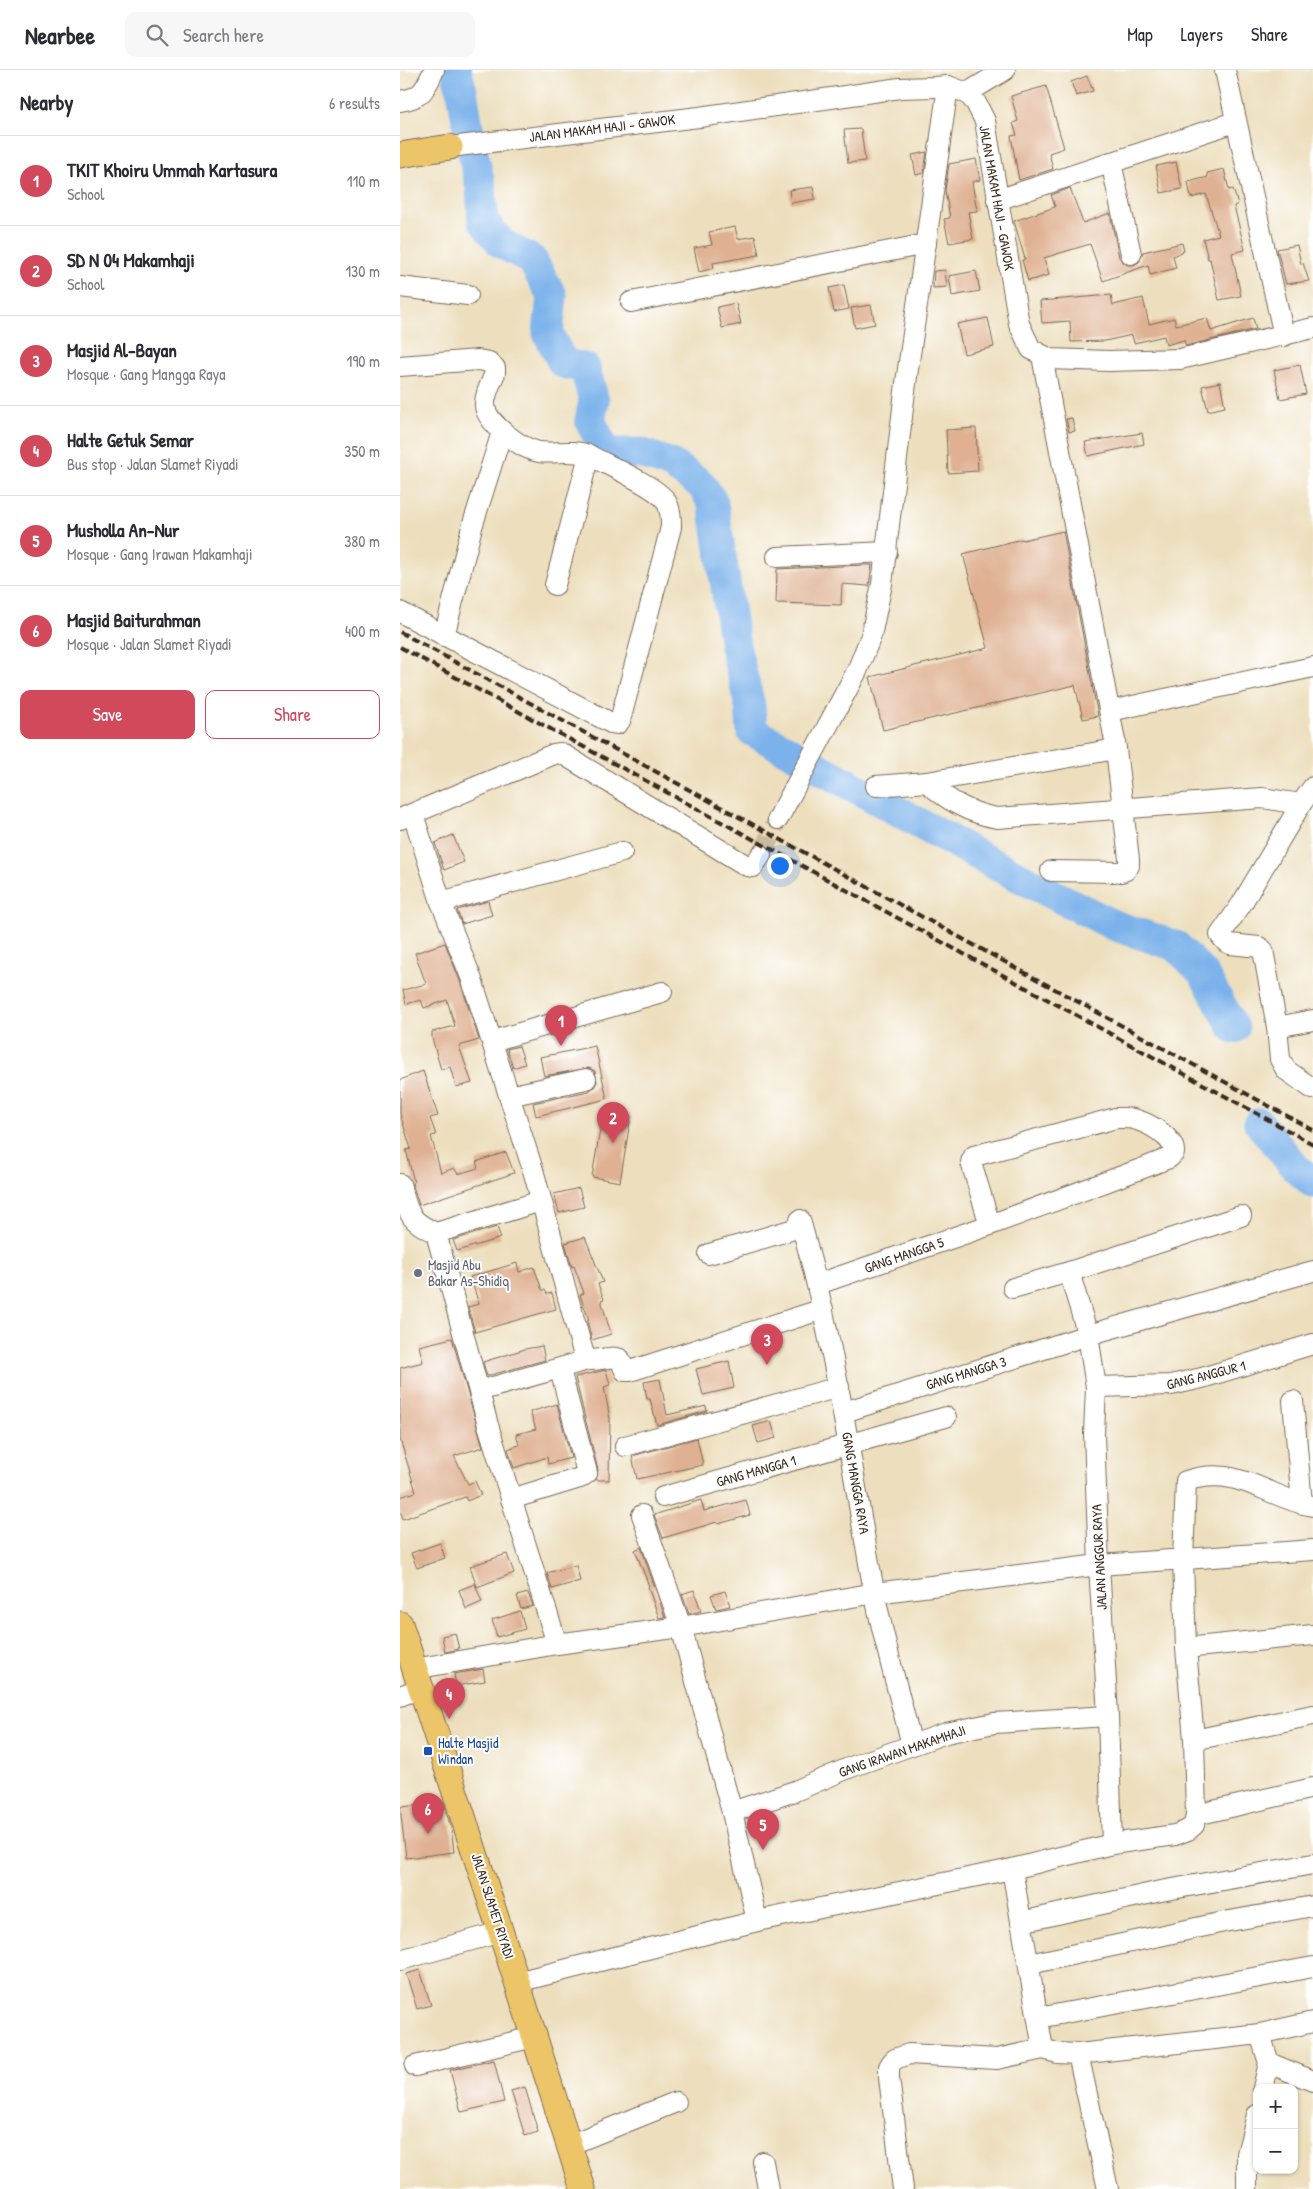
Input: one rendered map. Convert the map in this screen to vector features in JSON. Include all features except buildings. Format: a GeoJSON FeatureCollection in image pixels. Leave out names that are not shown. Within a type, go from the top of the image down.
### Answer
{"type":"FeatureCollection","features":[{"type":"Feature","properties":{"kind":"main road","name":"JALAN MAKAM HAJI - GAWOK"},"geometry":{"type":"LineString","coordinates":[[400,154],[450,147]]}},
{"type":"Feature","properties":{"kind":"main road","name":"JALAN SLAMET RIYADI"},"geometry":{"type":"LineString","coordinates":[[400,1624],[412,1684],[501,1932],[568,2145],[579,2188]]}},
{"type":"Feature","properties":{"kind":"street"},"geometry":{"type":"LineString","coordinates":[[400,102],[417,97],[422,93],[434,70]]}},
{"type":"Feature","properties":{"kind":"street"},"geometry":{"type":"LineString","coordinates":[[967,93],[974,70]]}},
{"type":"Feature","properties":{"kind":"street"},"geometry":{"type":"LineString","coordinates":[[967,93],[1005,70]]}},
{"type":"Feature","properties":{"kind":"street"},"geometry":{"type":"LineString","coordinates":[[1225,70],[1284,336]]}},
{"type":"Feature","properties":{"kind":"street","name":"JALAN MAKAM HAJI - GAWOK"},"geometry":{"type":"LineString","coordinates":[[450,147],[699,117],[900,79],[948,86],[967,93],[976,103],[985,121],[1019,324],[1027,343],[1036,353],[1042,356]]}},
{"type":"Feature","properties":{"kind":"street"},"geometry":{"type":"LineString","coordinates":[[778,820],[857,671],[868,645],[875,619],[887,552],[906,383],[948,86]]}},
{"type":"Feature","properties":{"kind":"street"},"geometry":{"type":"LineString","coordinates":[[997,200],[1235,122]]}},
{"type":"Feature","properties":{"kind":"street"},"geometry":{"type":"LineString","coordinates":[[1111,162],[1131,254]]}},
{"type":"Feature","properties":{"kind":"street"},"geometry":{"type":"LineString","coordinates":[[631,302],[926,244]]}},
{"type":"Feature","properties":{"kind":"street"},"geometry":{"type":"LineString","coordinates":[[400,286],[468,295]]}},
{"type":"Feature","properties":{"kind":"street"},"geometry":{"type":"LineString","coordinates":[[1051,871],[1121,872],[1129,866],[1129,859],[1110,711],[1042,356],[1059,360],[1092,361],[1180,359],[1313,328]]}},
{"type":"Feature","properties":{"kind":"street"},"geometry":{"type":"LineString","coordinates":[[400,366],[478,360],[489,362],[494,368],[495,373],[485,401],[485,408],[487,414],[502,432],[539,452],[579,451],[589,455],[651,489],[665,500],[671,511],[671,528],[620,721],[615,724],[400,612]]}},
{"type":"Feature","properties":{"kind":"street"},"geometry":{"type":"LineString","coordinates":[[444,636],[472,527],[502,432]]}},
{"type":"Feature","properties":{"kind":"street"},"geometry":{"type":"LineString","coordinates":[[555,585],[589,455]]}},
{"type":"Feature","properties":{"kind":"street"},"geometry":{"type":"LineString","coordinates":[[777,557],[887,552]]}},
{"type":"Feature","properties":{"kind":"street"},"geometry":{"type":"LineString","coordinates":[[1110,711],[1313,667]]}},
{"type":"Feature","properties":{"kind":"street"},"geometry":{"type":"LineString","coordinates":[[876,786],[927,782],[1116,749]]}},
{"type":"Feature","properties":{"kind":"street"},"geometry":{"type":"LineString","coordinates":[[588,1360],[583,1352],[510,1096],[471,977],[406,816],[554,754],[561,753],[747,866],[753,867],[761,855]]}},
{"type":"Feature","properties":{"kind":"street"},"geometry":{"type":"LineString","coordinates":[[927,782],[941,795],[976,814],[997,818],[1262,798],[1301,804]]}},
{"type":"Feature","properties":{"kind":"street"},"geometry":{"type":"LineString","coordinates":[[1313,786],[1241,905],[1220,934],[1230,944],[1259,947],[1263,950],[1282,1065],[1313,1089]]}},
{"type":"Feature","properties":{"kind":"street"},"geometry":{"type":"LineString","coordinates":[[442,902],[622,852]]}},
{"type":"Feature","properties":{"kind":"street"},"geometry":{"type":"LineString","coordinates":[[492,1041],[662,992]]}},
{"type":"Feature","properties":{"kind":"street"},"geometry":{"type":"LineString","coordinates":[[1277,1027],[1313,1020]]}},
{"type":"Feature","properties":{"kind":"street"},"geometry":{"type":"LineString","coordinates":[[510,1096],[586,1079]]}},
{"type":"Feature","properties":{"kind":"street","name":"GANG MANGGA 5"},"geometry":{"type":"LineString","coordinates":[[818,1284],[990,1225],[1169,1158],[1174,1153],[1174,1146],[1170,1139],[1137,1120],[1116,1118],[974,1156],[971,1162],[990,1225]]}},
{"type":"Feature","properties":{"kind":"street"},"geometry":{"type":"LineString","coordinates":[[400,1184],[411,1218],[418,1225],[436,1233],[541,1200]]}},
{"type":"Feature","properties":{"kind":"street"},"geometry":{"type":"LineString","coordinates":[[1013,1288],[1069,1272],[1241,1216]]}},
{"type":"Feature","properties":{"kind":"street","name":"GANG MANGGA RAYA"},"geometry":{"type":"LineString","coordinates":[[708,1254],[801,1224],[818,1284],[839,1386],[875,1593],[912,1745]]}},
{"type":"Feature","properties":{"kind":"street"},"geometry":{"type":"LineString","coordinates":[[436,1233],[479,1392],[557,1644]]}},
{"type":"Feature","properties":{"kind":"street","name":"GANG MANGGA 3"},"geometry":{"type":"LineString","coordinates":[[844,1412],[1088,1335],[1313,1271]]}},
{"type":"Feature","properties":{"kind":"street","name":"JALAN ANGGUR RAYA"},"geometry":{"type":"LineString","coordinates":[[1069,1272],[1088,1335],[1096,1387],[1094,1434],[1099,1565],[1108,1716],[1112,1844]]}},
{"type":"Feature","properties":{"kind":"street"},"geometry":{"type":"LineString","coordinates":[[479,1392],[588,1360],[598,1361],[617,1357],[621,1360],[625,1371],[630,1371],[823,1309]]}},
{"type":"Feature","properties":{"kind":"street","name":"GANG ANGGUR 1"},"geometry":{"type":"LineString","coordinates":[[1096,1387],[1171,1386],[1313,1344]]}},
{"type":"Feature","properties":{"kind":"street"},"geometry":{"type":"LineString","coordinates":[[511,1498],[580,1478],[587,1473],[560,1369]]}},
{"type":"Feature","properties":{"kind":"street"},"geometry":{"type":"LineString","coordinates":[[625,1446],[839,1386]]}},
{"type":"Feature","properties":{"kind":"street"},"geometry":{"type":"LineString","coordinates":[[517,1982],[758,1921],[1012,1869],[1112,1844],[1175,1835],[1188,1830],[1194,1825],[1196,1815],[1194,1740],[1186,1648],[1182,1560],[1186,1481],[1204,1475],[1222,1475],[1265,1488],[1307,1505],[1293,1401]]}},
{"type":"Feature","properties":{"kind":"street","name":"GANG MANGGA 1"},"geometry":{"type":"LineString","coordinates":[[663,1497],[946,1417]]}},
{"type":"Feature","properties":{"kind":"street"},"geometry":{"type":"LineString","coordinates":[[642,1515],[681,1627],[732,1812],[758,1921]]}},
{"type":"Feature","properties":{"kind":"street"},"geometry":{"type":"LineString","coordinates":[[412,1684],[557,1644],[681,1627],[875,1593],[1099,1565],[1313,1550]]}},
{"type":"Feature","properties":{"kind":"street"},"geometry":{"type":"LineString","coordinates":[[1186,1648],[1313,1635]]}},
{"type":"Feature","properties":{"kind":"street"},"geometry":{"type":"LineString","coordinates":[[1194,1740],[1313,1715]]}},
{"type":"Feature","properties":{"kind":"street","name":"GANG IRAWAN MAKAMHAJI"},"geometry":{"type":"LineString","coordinates":[[732,1812],[795,1791],[851,1767],[946,1732],[994,1723],[1108,1716]]}},
{"type":"Feature","properties":{"kind":"street"},"geometry":{"type":"LineString","coordinates":[[1196,1815],[1313,1788]]}},
{"type":"Feature","properties":{"kind":"street"},"geometry":{"type":"LineString","coordinates":[[1021,1922],[1160,1891],[1313,1864]]}},
{"type":"Feature","properties":{"kind":"street"},"geometry":{"type":"LineString","coordinates":[[1012,1869],[1043,2049]]}},
{"type":"Feature","properties":{"kind":"street"},"geometry":{"type":"LineString","coordinates":[[1029,1964],[1224,1922],[1313,1906]]}},
{"type":"Feature","properties":{"kind":"street"},"geometry":{"type":"LineString","coordinates":[[400,1960],[501,1932]]}},
{"type":"Feature","properties":{"kind":"street"},"geometry":{"type":"LineString","coordinates":[[1038,2018],[1313,1967]]}},
{"type":"Feature","properties":{"kind":"street"},"geometry":{"type":"LineString","coordinates":[[902,2189],[889,2078],[889,2067],[895,2059],[914,2053],[997,2059],[1043,2049],[1057,2053],[1078,2054],[1260,2034],[1313,2022]]}},
{"type":"Feature","properties":{"kind":"street"},"geometry":{"type":"LineString","coordinates":[[1260,2034],[1269,2063],[1264,2084]]}},
{"type":"Feature","properties":{"kind":"street"},"geometry":{"type":"LineString","coordinates":[[415,2066],[534,2037]]}},
{"type":"Feature","properties":{"kind":"street"},"geometry":{"type":"LineString","coordinates":[[1078,2054],[1108,2189]]}},
{"type":"Feature","properties":{"kind":"street"},"geometry":{"type":"LineString","coordinates":[[1269,2063],[1313,2082]]}},
{"type":"Feature","properties":{"kind":"street"},"geometry":{"type":"LineString","coordinates":[[568,2145],[676,2102]]}},
{"type":"Feature","properties":{"kind":"street"},"geometry":{"type":"LineString","coordinates":[[1247,2189],[1248,2154],[1254,2129]]}},
{"type":"Feature","properties":{"kind":"street"},"geometry":{"type":"LineString","coordinates":[[763,2162],[768,2189]]}},
{"type":"Feature","properties":{"kind":"waterway"},"geometry":{"type":"LineString","coordinates":[[456,70],[481,187],[483,221],[501,243],[532,260],[552,296],[548,333],[563,363],[585,368],[594,401],[590,420],[606,453],[641,453],[671,464],[701,484],[713,503],[735,646],[750,706],[752,731],[994,864],[1113,925],[1176,946],[1203,973],[1234,1028]]}},
{"type":"Feature","properties":{"kind":"waterway"},"geometry":{"type":"LineString","coordinates":[[1259,1123],[1296,1168],[1313,1183]]}},
{"type":"Feature","properties":{"kind":"tunnel"},"geometry":{"type":"LineString","coordinates":[[761,855],[778,819]]}},
{"type":"Feature","properties":{"kind":"railway"},"geometry":{"type":"LineString","coordinates":[[400,632],[1313,1130]]}},
{"type":"Feature","properties":{"kind":"railway"},"geometry":{"type":"LineString","coordinates":[[400,647],[1313,1144]]}},
{"type":"Feature","properties":{"kind":"place","name":"TKIT Khoiru Ummah Kartasura"},"geometry":{"type":"Point","coordinates":[561,1046]}},
{"type":"Feature","properties":{"kind":"place","name":"SD N 04 Makamhaji"},"geometry":{"type":"Point","coordinates":[613,1143]}},
{"type":"Feature","properties":{"kind":"place","name":"Masjid Abu Bakar As-Shidiq"},"geometry":{"type":"Point","coordinates":[418,1273]}},
{"type":"Feature","properties":{"kind":"place","name":"Masjid Al-Bayan"},"geometry":{"type":"Point","coordinates":[767,1365]}},
{"type":"Feature","properties":{"kind":"place","name":"Halte Getuk Semar"},"geometry":{"type":"Point","coordinates":[449,1719]}},
{"type":"Feature","properties":{"kind":"place","name":"Halte Masjid Windan"},"geometry":{"type":"Point","coordinates":[428,1751]}},
{"type":"Feature","properties":{"kind":"place","name":"Masjid Baiturahman"},"geometry":{"type":"Point","coordinates":[428,1834]}},
{"type":"Feature","properties":{"kind":"place","name":"Musholla An-Nur"},"geometry":{"type":"Point","coordinates":[763,1850]}}]}
